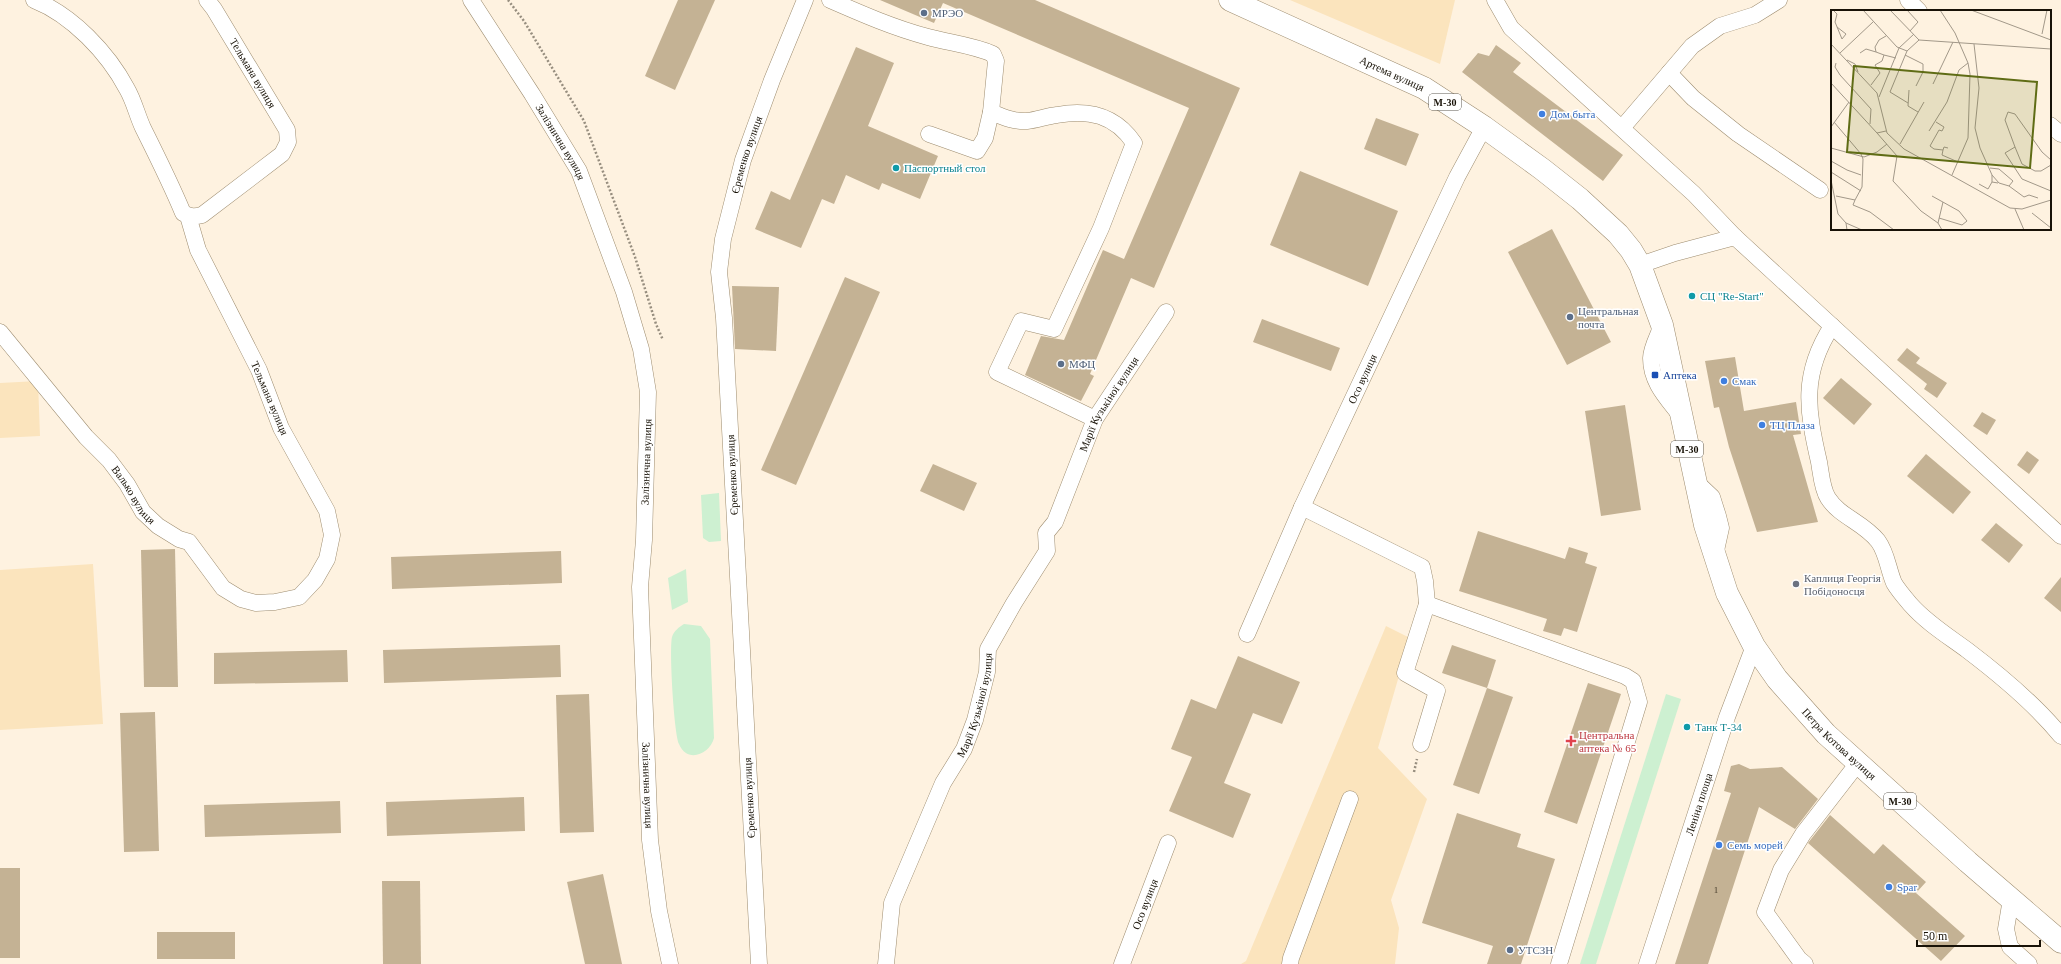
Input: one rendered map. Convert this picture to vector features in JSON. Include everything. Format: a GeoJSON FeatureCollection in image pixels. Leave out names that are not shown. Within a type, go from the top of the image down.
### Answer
{"type":"FeatureCollection","features":[{"type":"Feature","properties":{"kind":"highway","name":"Артема вулиця"},"geometry":{"type":"LineString","coordinates":[[1230,0],[1424,88],[1484,127],[1580,200],[1618,234],[1635,257]]}},
{"type":"Feature","properties":{"kind":"highway","name":"М-30"},"geometry":{"type":"LineString","coordinates":[[1635,257],[1662,325],[1680,415],[1705,525],[1727,593],[1754,646]]}},
{"type":"Feature","properties":{"kind":"highway","name":"Петра Котова вулиця"},"geometry":{"type":"LineString","coordinates":[[1754,646],[1777,679],[1810,718],[1858,763],[2061,942]]}},
{"type":"Feature","properties":{"kind":"street","name":"Тельмана вулиця"},"geometry":{"type":"LineString","coordinates":[[34,0],[64,18],[89,36],[108,59],[128,90],[138,118],[183,214],[188,216],[202,215],[282,154],[288,142],[287,130],[214,9],[207,0]]}},
{"type":"Feature","properties":{"kind":"street","name":"Залізнична вулиця"},"geometry":{"type":"LineString","coordinates":[[471,0],[532,94],[579,171],[624,292],[641,349],[648,392],[640,587],[650,840],[659,911],[670,964]]}},
{"type":"Feature","properties":{"kind":"street","name":"Єременко вулиця"},"geometry":{"type":"LineString","coordinates":[[759,964],[724,318],[719,272],[723,239],[743,160],[772,80],[806,0]]}},
{"type":"Feature","properties":{"kind":"street"},"geometry":{"type":"LineString","coordinates":[[830,0],[881,22],[927,37],[978,48],[993,54],[996,61],[992,112],[985,138],[977,151],[929,134]]}},
{"type":"Feature","properties":{"kind":"street"},"geometry":{"type":"LineString","coordinates":[[1495,0],[1510,28],[1694,194],[1735,237],[2061,536]]}},
{"type":"Feature","properties":{"kind":"street"},"geometry":{"type":"LineString","coordinates":[[1622,128],[1692,46],[1720,26],[1754,15],[1779,0]]}},
{"type":"Feature","properties":{"kind":"street"},"geometry":{"type":"LineString","coordinates":[[1908,0],[1918,10]]}},
{"type":"Feature","properties":{"kind":"street"},"geometry":{"type":"LineString","coordinates":[[1669,73],[1693,98],[1738,134],[1820,190]]}},
{"type":"Feature","properties":{"kind":"street"},"geometry":{"type":"LineString","coordinates":[[992,112],[1011,120],[1027,121],[1058,114],[1089,113],[1112,120],[1125,129],[1134,143],[1101,228],[1054,329],[1021,321],[997,372],[1096,419]]}},
{"type":"Feature","properties":{"kind":"street"},"geometry":{"type":"LineString","coordinates":[[2051,126],[2061,134]]}},
{"type":"Feature","properties":{"kind":"street","name":"Осо вулиця"},"geometry":{"type":"LineString","coordinates":[[1247,634],[1302,507],[1457,177],[1484,127]]}},
{"type":"Feature","properties":{"kind":"street","name":"Тельмана вулиця"},"geometry":{"type":"LineString","coordinates":[[188,216],[198,250],[259,370],[281,428],[327,511],[332,535],[327,559],[315,580],[299,597]]}},
{"type":"Feature","properties":{"kind":"street"},"geometry":{"type":"LineString","coordinates":[[1635,257],[1675,253],[1735,237]]}},
{"type":"Feature","properties":{"kind":"street","name":"Марії Кузькіної вулиця"},"geometry":{"type":"LineString","coordinates":[[886,964],[892,903],[943,783],[964,749],[970,734],[987,672],[988,649],[1014,603],[1048,551],[1046,532],[1055,522],[1096,419],[1166,312]]}},
{"type":"Feature","properties":{"kind":"street"},"geometry":{"type":"LineString","coordinates":[[1832,326],[1822,341],[1813,364],[1808,392],[1811,424],[1826,496],[1838,511],[1862,525],[1878,541],[1887,560],[1894,583],[1911,604],[1933,626],[2002,678],[2061,736]]}},
{"type":"Feature","properties":{"kind":"street","name":"Валько вулиця"},"geometry":{"type":"LineString","coordinates":[[0,332],[86,437],[109,460],[127,484],[143,512],[158,526],[179,539],[189,542],[222,588],[241,599],[256,602],[275,602],[299,597]]}},
{"type":"Feature","properties":{"kind":"street"},"geometry":{"type":"LineString","coordinates":[[1302,507],[1422,567],[1427,604],[1405,673],[1437,691],[1421,744]]}},
{"type":"Feature","properties":{"kind":"street"},"geometry":{"type":"LineString","coordinates":[[1427,604],[1633,680],[1640,702],[1559,964]]}},
{"type":"Feature","properties":{"kind":"street","name":"Леніна площа"},"geometry":{"type":"LineString","coordinates":[[1647,964],[1727,717],[1754,646]]}},
{"type":"Feature","properties":{"kind":"street"},"geometry":{"type":"LineString","coordinates":[[1805,964],[1800,960],[1765,912],[1781,870],[1803,834],[1858,763]]}},
{"type":"Feature","properties":{"kind":"street"},"geometry":{"type":"LineString","coordinates":[[1290,964],[1350,799]]}},
{"type":"Feature","properties":{"kind":"street","name":"Осо вулиця"},"geometry":{"type":"LineString","coordinates":[[1122,964],[1168,844]]}},
{"type":"Feature","properties":{"kind":"street"},"geometry":{"type":"LineString","coordinates":[[2011,899],[2006,929],[2010,947],[2029,964]]}},
{"type":"Feature","properties":{"kind":"shaded area"},"geometry":{"type":"Polygon","coordinates":[[[1290,0],[1455,0],[1440,64],[1290,0]]]}},
{"type":"Feature","properties":{"kind":"shaded area"},"geometry":{"type":"Polygon","coordinates":[[[38,381],[40,436],[0,438],[0,383],[38,381]]]}},
{"type":"Feature","properties":{"kind":"shaded area"},"geometry":{"type":"Polygon","coordinates":[[[93,564],[103,724],[0,730],[0,570],[93,564]]]}},
{"type":"Feature","properties":{"kind":"shaded area"},"geometry":{"type":"Polygon","coordinates":[[[1386,626],[1410,638],[1378,748],[1427,799],[1391,900],[1399,928],[1395,964],[1241,964],[1246,961],[1386,626]]]}},
{"type":"Feature","properties":{"kind":"green space"},"geometry":{"type":"Polygon","coordinates":[[[719,493],[721,541],[709,542],[703,538],[701,495],[719,493]]]}},
{"type":"Feature","properties":{"kind":"green space"},"geometry":{"type":"Polygon","coordinates":[[[686,569],[688,602],[672,610],[668,578],[686,569]]]}},
{"type":"Feature","properties":{"kind":"green space"},"geometry":{"type":"Polygon","coordinates":[[[684,624],[701,626],[710,639],[714,738],[712,744],[708,748],[703,752],[693,755],[687,754],[679,744],[675,724],[672,691],[672,637],[677,629],[684,624]]]}},
{"type":"Feature","properties":{"kind":"green space"},"geometry":{"type":"Polygon","coordinates":[[[1666,694],[1681,699],[1596,964],[1580,964],[1666,694]]]}},
{"type":"Feature","properties":{"kind":"building"},"geometry":{"type":"Polygon","coordinates":[[[678,0],[715,0],[675,90],[645,76],[678,0]]]}},
{"type":"Feature","properties":{"kind":"building"},"geometry":{"type":"Polygon","coordinates":[[[880,0],[1035,0],[1240,88],[1154,288],[1131,278],[1090,374],[1094,376],[1081,401],[1025,375],[1041,336],[1064,340],[1103,250],[1124,259],[1189,108],[943,3],[934,23],[880,0]]]}},
{"type":"Feature","properties":{"kind":"building","name":"Дом быта"},"geometry":{"type":"Polygon","coordinates":[[[1496,45],[1521,63],[1513,72],[1623,155],[1603,181],[1462,72],[1478,53],[1489,56],[1496,45]]]}},
{"type":"Feature","properties":{"kind":"building"},"geometry":{"type":"Polygon","coordinates":[[[856,47],[894,63],[868,126],[938,156],[920,199],[882,183],[879,190],[846,175],[834,204],[822,199],[801,248],[755,229],[771,191],[790,200],[856,47]]]}},
{"type":"Feature","properties":{"kind":"building"},"geometry":{"type":"Polygon","coordinates":[[[1376,118],[1419,134],[1406,166],[1364,149],[1376,118]]]}},
{"type":"Feature","properties":{"kind":"building"},"geometry":{"type":"Polygon","coordinates":[[[1300,171],[1398,211],[1368,286],[1270,245],[1300,171]]]}},
{"type":"Feature","properties":{"kind":"building","name":"Центральная почта"},"geometry":{"type":"Polygon","coordinates":[[[1552,229],[1611,342],[1567,365],[1508,252],[1552,229]]]}},
{"type":"Feature","properties":{"kind":"building"},"geometry":{"type":"Polygon","coordinates":[[[845,277],[880,292],[796,485],[761,470],[845,277]]]}},
{"type":"Feature","properties":{"kind":"building"},"geometry":{"type":"Polygon","coordinates":[[[732,286],[779,287],[776,351],[735,349],[732,286]]]}},
{"type":"Feature","properties":{"kind":"building"},"geometry":{"type":"Polygon","coordinates":[[[1262,319],[1340,348],[1331,371],[1253,342],[1262,319]]]}},
{"type":"Feature","properties":{"kind":"building"},"geometry":{"type":"Polygon","coordinates":[[[1907,348],[1920,358],[1916,363],[1947,383],[1937,398],[1924,389],[1927,384],[1897,360],[1907,348]]]}},
{"type":"Feature","properties":{"kind":"building"},"geometry":{"type":"Polygon","coordinates":[[[1735,357],[1744,411],[1796,402],[1801,434],[1793,435],[1818,522],[1757,532],[1729,447],[1719,407],[1714,408],[1705,361],[1735,357]]]}},
{"type":"Feature","properties":{"kind":"building"},"geometry":{"type":"Polygon","coordinates":[[[1841,378],[1872,404],[1854,425],[1823,398],[1841,378]]]}},
{"type":"Feature","properties":{"kind":"building"},"geometry":{"type":"Polygon","coordinates":[[[1625,405],[1641,510],[1601,516],[1585,411],[1625,405]]]}},
{"type":"Feature","properties":{"kind":"building"},"geometry":{"type":"Polygon","coordinates":[[[1982,412],[1996,420],[1987,435],[1973,426],[1982,412]]]}},
{"type":"Feature","properties":{"kind":"building"},"geometry":{"type":"Polygon","coordinates":[[[2027,451],[2039,460],[2029,474],[2017,465],[2027,451]]]}},
{"type":"Feature","properties":{"kind":"building"},"geometry":{"type":"Polygon","coordinates":[[[1926,454],[1971,492],[1953,514],[1907,476],[1926,454]]]}},
{"type":"Feature","properties":{"kind":"building"},"geometry":{"type":"Polygon","coordinates":[[[933,464],[977,483],[964,511],[920,491],[933,464]]]}},
{"type":"Feature","properties":{"kind":"building"},"geometry":{"type":"Polygon","coordinates":[[[1996,523],[2023,545],[2009,563],[1981,540],[1996,523]]]}},
{"type":"Feature","properties":{"kind":"building"},"geometry":{"type":"Polygon","coordinates":[[[1478,531],[1565,559],[1569,547],[1588,553],[1585,563],[1597,567],[1577,632],[1564,628],[1561,636],[1543,631],[1547,619],[1459,591],[1478,531]]]}},
{"type":"Feature","properties":{"kind":"building"},"geometry":{"type":"Polygon","coordinates":[[[175,549],[178,687],[144,687],[141,550],[175,549]]]}},
{"type":"Feature","properties":{"kind":"building"},"geometry":{"type":"Polygon","coordinates":[[[561,551],[562,583],[392,589],[391,557],[561,551]]]}},
{"type":"Feature","properties":{"kind":"building"},"geometry":{"type":"Polygon","coordinates":[[[2061,577],[2061,612],[2044,598],[2061,577]]]}},
{"type":"Feature","properties":{"kind":"building"},"geometry":{"type":"Polygon","coordinates":[[[560,645],[561,677],[384,683],[383,650],[560,645]]]}},
{"type":"Feature","properties":{"kind":"building"},"geometry":{"type":"Polygon","coordinates":[[[1452,645],[1496,660],[1487,688],[1442,673],[1452,645]]]}},
{"type":"Feature","properties":{"kind":"building"},"geometry":{"type":"Polygon","coordinates":[[[347,650],[348,682],[214,684],[214,653],[347,650]]]}},
{"type":"Feature","properties":{"kind":"building"},"geometry":{"type":"Polygon","coordinates":[[[1238,656],[1300,682],[1282,724],[1253,713],[1224,783],[1251,794],[1233,838],[1169,811],[1192,757],[1171,749],[1191,699],[1216,709],[1238,656]]]}},
{"type":"Feature","properties":{"kind":"building"},"geometry":{"type":"Polygon","coordinates":[[[1588,683],[1621,694],[1577,824],[1544,812],[1588,683]]]}},
{"type":"Feature","properties":{"kind":"building"},"geometry":{"type":"Polygon","coordinates":[[[1487,688],[1513,697],[1479,794],[1453,785],[1487,688]]]}},
{"type":"Feature","properties":{"kind":"building"},"geometry":{"type":"Polygon","coordinates":[[[589,694],[594,832],[560,833],[556,695],[589,694]]]}},
{"type":"Feature","properties":{"kind":"building"},"geometry":{"type":"Polygon","coordinates":[[[155,712],[159,851],[124,852],[120,713],[155,712]]]}},
{"type":"Feature","properties":{"kind":"building"},"geometry":{"type":"Polygon","coordinates":[[[1739,764],[1750,769],[1782,767],[1818,799],[1795,829],[1759,807],[1708,964],[1675,964],[1731,793],[1724,791],[1731,766],[1739,764]]]}},
{"type":"Feature","properties":{"kind":"building"},"geometry":{"type":"Polygon","coordinates":[[[524,797],[525,831],[387,836],[386,802],[524,797]]]}},
{"type":"Feature","properties":{"kind":"building"},"geometry":{"type":"Polygon","coordinates":[[[340,801],[341,833],[205,837],[204,805],[340,801]]]}},
{"type":"Feature","properties":{"kind":"building"},"geometry":{"type":"Polygon","coordinates":[[[1457,813],[1521,834],[1517,847],[1555,859],[1521,964],[1487,964],[1493,946],[1422,923],[1457,813]]]}},
{"type":"Feature","properties":{"kind":"building","name":"Spar"},"geometry":{"type":"Polygon","coordinates":[[[1830,815],[1874,854],[1883,844],[1926,882],[1916,893],[1965,936],[1941,961],[1808,843],[1830,815]]]}},
{"type":"Feature","properties":{"kind":"building"},"geometry":{"type":"Polygon","coordinates":[[[0,868],[20,868],[20,958],[0,958],[0,868]]]}},
{"type":"Feature","properties":{"kind":"building"},"geometry":{"type":"Polygon","coordinates":[[[603,874],[622,964],[585,964],[567,882],[603,874]]]}},
{"type":"Feature","properties":{"kind":"building"},"geometry":{"type":"Polygon","coordinates":[[[382,881],[420,881],[421,964],[383,964],[382,881]]]}},
{"type":"Feature","properties":{"kind":"building"},"geometry":{"type":"Polygon","coordinates":[[[157,932],[235,932],[235,959],[157,959],[157,932]]]}},
{"type":"Feature","properties":{"kind":"place","name":"МРЭО"},"geometry":{"type":"Point","coordinates":[924,13]}},
{"type":"Feature","properties":{"kind":"place","name":"Дом быта"},"geometry":{"type":"Point","coordinates":[1542,114]}},
{"type":"Feature","properties":{"kind":"place","name":"Паспортный стол"},"geometry":{"type":"Point","coordinates":[896,168]}},
{"type":"Feature","properties":{"kind":"place","name":"СЦ \"Re-Start\""},"geometry":{"type":"Point","coordinates":[1692,296]}},
{"type":"Feature","properties":{"kind":"place","name":"Центральная почта"},"geometry":{"type":"Point","coordinates":[1570,317]}},
{"type":"Feature","properties":{"kind":"place","name":"МФЦ"},"geometry":{"type":"Point","coordinates":[1061,364]}},
{"type":"Feature","properties":{"kind":"place","name":"Аптека"},"geometry":{"type":"Point","coordinates":[1655,375]}},
{"type":"Feature","properties":{"kind":"place","name":"Смак"},"geometry":{"type":"Point","coordinates":[1724,381]}},
{"type":"Feature","properties":{"kind":"place","name":"ТЦ Плаза"},"geometry":{"type":"Point","coordinates":[1762,425]}},
{"type":"Feature","properties":{"kind":"place","name":"Каплиця Георгія Побідоносця"},"geometry":{"type":"Point","coordinates":[1796,584]}},
{"type":"Feature","properties":{"kind":"place","name":"Танк Т-34"},"geometry":{"type":"Point","coordinates":[1687,727]}},
{"type":"Feature","properties":{"kind":"place","name":"Центральна аптека № 65"},"geometry":{"type":"Point","coordinates":[1571,741]}},
{"type":"Feature","properties":{"kind":"place","name":"Семь морей"},"geometry":{"type":"Point","coordinates":[1719,845]}},
{"type":"Feature","properties":{"kind":"place","name":"Spar"},"geometry":{"type":"Point","coordinates":[1889,887]}},
{"type":"Feature","properties":{"kind":"place","name":"УТСЗН"},"geometry":{"type":"Point","coordinates":[1510,950]}}]}
